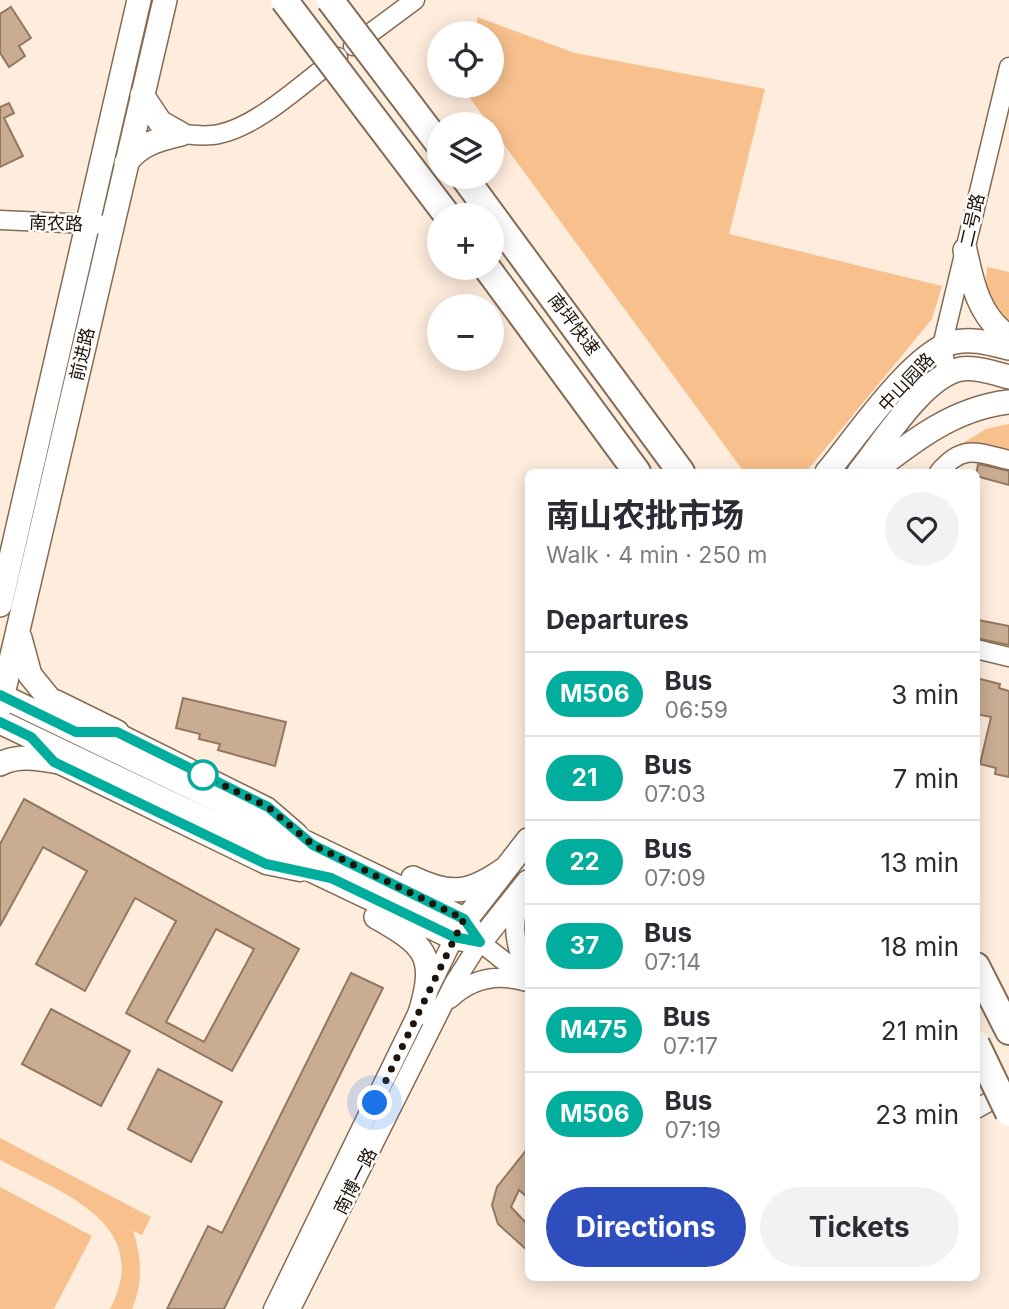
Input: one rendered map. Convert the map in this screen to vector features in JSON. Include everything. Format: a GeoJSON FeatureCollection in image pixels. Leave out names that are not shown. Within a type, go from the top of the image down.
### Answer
{"type":"FeatureCollection","features":[{"type":"Feature","properties":{"kind":"highway"},"geometry":{"type":"LineString","coordinates":[[284,0],[438,203]]}},
{"type":"Feature","properties":{"kind":"highway"},"geometry":{"type":"LineString","coordinates":[[330,0],[427,128]]}},
{"type":"Feature","properties":{"kind":"highway","name":"南坪快速"},"geometry":{"type":"LineString","coordinates":[[473,189],[679,469]]}},
{"type":"Feature","properties":{"kind":"highway","name":"南坪快速"},"geometry":{"type":"LineString","coordinates":[[496,280],[635,469]]}},
{"type":"Feature","properties":{"kind":"highway"},"geometry":{"type":"LineString","coordinates":[[980,974],[1009,1031]]}},
{"type":"Feature","properties":{"kind":"highway"},"geometry":{"type":"LineString","coordinates":[[980,1052],[1009,1113]]}},
{"type":"Feature","properties":{"kind":"main road","name":"前进路"},"geometry":{"type":"LineString","coordinates":[[0,605],[139,0]]}},
{"type":"Feature","properties":{"kind":"main road","name":"前进路"},"geometry":{"type":"LineString","coordinates":[[1,699],[165,0]]}},
{"type":"Feature","properties":{"kind":"main road"},"geometry":{"type":"LineString","coordinates":[[142,95],[160,122],[181,134]]}},
{"type":"Feature","properties":{"kind":"main road"},"geometry":{"type":"LineString","coordinates":[[126,163],[132,155],[155,140],[181,134]]}},
{"type":"Feature","properties":{"kind":"main road"},"geometry":{"type":"LineString","coordinates":[[965,250],[982,307],[997,328],[1009,337]]}},
{"type":"Feature","properties":{"kind":"main road","name":"中山园路"},"geometry":{"type":"LineString","coordinates":[[829,469],[909,373],[942,346],[967,340],[1009,348]]}},
{"type":"Feature","properties":{"kind":"main road","name":"中山园路"},"geometry":{"type":"LineString","coordinates":[[861,469],[926,389],[947,374],[969,368],[1009,377]]}},
{"type":"Feature","properties":{"kind":"main road"},"geometry":{"type":"LineString","coordinates":[[877,469],[936,426],[978,408],[1009,402]]}},
{"type":"Feature","properties":{"kind":"main road"},"geometry":{"type":"LineString","coordinates":[[0,587],[9,563]]}},
{"type":"Feature","properties":{"kind":"main road"},"geometry":{"type":"LineString","coordinates":[[19,628],[24,663],[45,695],[76,732]]}},
{"type":"Feature","properties":{"kind":"main road"},"geometry":{"type":"LineString","coordinates":[[45,695],[117,732]]}},
{"type":"Feature","properties":{"kind":"main road"},"geometry":{"type":"LineString","coordinates":[[1,699],[313,845],[480,942],[525,887]]}},
{"type":"Feature","properties":{"kind":"main road"},"geometry":{"type":"LineString","coordinates":[[0,722],[331,878],[459,928]]}},
{"type":"Feature","properties":{"kind":"main road"},"geometry":{"type":"LineString","coordinates":[[0,764],[18,759],[96,767]]}},
{"type":"Feature","properties":{"kind":"main road"},"geometry":{"type":"LineString","coordinates":[[268,807],[433,888],[460,891],[488,881],[506,868]]}},
{"type":"Feature","properties":{"kind":"main road"},"geometry":{"type":"LineString","coordinates":[[459,928],[525,844]]}},
{"type":"Feature","properties":{"kind":"main road"},"geometry":{"type":"LineString","coordinates":[[313,845],[360,852]]}},
{"type":"Feature","properties":{"kind":"main road"},"geometry":{"type":"LineString","coordinates":[[266,864],[414,939],[425,959],[429,1014]]}},
{"type":"Feature","properties":{"kind":"main road"},"geometry":{"type":"LineString","coordinates":[[331,878],[377,918]]}},
{"type":"Feature","properties":{"kind":"main road"},"geometry":{"type":"LineString","coordinates":[[433,888],[459,928]]}},
{"type":"Feature","properties":{"kind":"street"},"geometry":{"type":"LineString","coordinates":[[181,134],[216,135],[231,131],[254,119],[415,0]]}},
{"type":"Feature","properties":{"kind":"street","name":"二号路"},"geometry":{"type":"LineString","coordinates":[[947,374],[942,346],[1009,66]]}},
{"type":"Feature","properties":{"kind":"street","name":"南农路"},"geometry":{"type":"LineString","coordinates":[[0,220],[111,225]]}},
{"type":"Feature","properties":{"kind":"street"},"geometry":{"type":"LineString","coordinates":[[942,469],[952,457],[971,451],[1009,460]]}},
{"type":"Feature","properties":{"kind":"street"},"geometry":{"type":"LineString","coordinates":[[980,650],[1009,657]]}},
{"type":"Feature","properties":{"kind":"street"},"geometry":{"type":"LineString","coordinates":[[76,732],[117,732],[268,807],[313,845]]}},
{"type":"Feature","properties":{"kind":"street"},"geometry":{"type":"LineString","coordinates":[[31,737],[54,762],[266,864],[331,878]]}},
{"type":"Feature","properties":{"kind":"street"},"geometry":{"type":"LineString","coordinates":[[525,890],[518,906],[515,937],[525,969]]}},
{"type":"Feature","properties":{"kind":"street"},"geometry":{"type":"LineString","coordinates":[[273,1309],[429,1014],[459,928]]}},
{"type":"Feature","properties":{"kind":"street"},"geometry":{"type":"LineString","coordinates":[[480,942],[525,977]]}},
{"type":"Feature","properties":{"kind":"street","name":"南博一路"},"geometry":{"type":"LineString","coordinates":[[291,1309],[429,1014],[454,983],[480,942]]}},
{"type":"Feature","properties":{"kind":"street"},"geometry":{"type":"LineString","coordinates":[[429,1014],[474,981],[505,977],[525,979]]}},
{"type":"Feature","properties":{"kind":"street"},"geometry":{"type":"LineString","coordinates":[[980,1107],[1009,1091]]}},
{"type":"Feature","properties":{"kind":"shaded area"},"geometry":{"type":"Polygon","coordinates":[[[504,27],[575,53],[765,89],[729,234],[942,286],[932,319],[808,469],[742,469],[504,145],[504,112],[480,112],[470,98],[504,98],[504,27]]]}},
{"type":"Feature","properties":{"kind":"shaded area"},"geometry":{"type":"Polygon","coordinates":[[[987,267],[1009,272],[1009,326],[985,293],[987,267]]]}},
{"type":"Feature","properties":{"kind":"shaded area"},"geometry":{"type":"Polygon","coordinates":[[[1009,424],[1009,454],[963,443],[986,429],[1009,424]]]}},
{"type":"Feature","properties":{"kind":"shaded area"},"geometry":{"type":"Polygon","coordinates":[[[0,1138],[151,1217],[142,1235],[133,1231],[140,1270],[132,1309],[110,1309],[121,1279],[120,1254],[111,1232],[94,1214],[73,1199],[0,1160],[0,1138]]]}},
{"type":"Feature","properties":{"kind":"shaded area"},"geometry":{"type":"Polygon","coordinates":[[[0,1187],[92,1236],[54,1309],[0,1309],[0,1187]]]}},
{"type":"Feature","properties":{"kind":"building"},"geometry":{"type":"Polygon","coordinates":[[[11,7],[31,38],[19,46],[25,56],[9,67],[0,53],[0,14],[11,7]]]}},
{"type":"Feature","properties":{"kind":"building"},"geometry":{"type":"Polygon","coordinates":[[[9,103],[14,113],[4,118],[23,156],[0,167],[0,107],[9,103]]]}},
{"type":"Feature","properties":{"kind":"building"},"geometry":{"type":"Polygon","coordinates":[[[978,464],[1009,471],[1009,485],[980,477],[980,469],[977,469],[978,464]]]}},
{"type":"Feature","properties":{"kind":"building"},"geometry":{"type":"Polygon","coordinates":[[[980,620],[1009,626],[1009,645],[980,639],[980,620]]]}},
{"type":"Feature","properties":{"kind":"building"},"geometry":{"type":"Polygon","coordinates":[[[980,679],[1000,684],[999,688],[1009,691],[1009,777],[995,774],[996,768],[980,764],[991,717],[980,715],[980,679]]]}},
{"type":"Feature","properties":{"kind":"building"},"geometry":{"type":"Polygon","coordinates":[[[183,698],[286,722],[275,766],[218,750],[220,744],[199,739],[200,734],[176,728],[183,698]]]}},
{"type":"Feature","properties":{"kind":"building"},"geometry":{"type":"Polygon","coordinates":[[[24,799],[299,949],[232,1071],[126,1013],[176,921],[135,898],[85,991],[36,964],[87,871],[43,847],[0,926],[0,844],[24,799]],[[216,929],[166,1022],[204,1042],[254,949],[216,929]]]}},
{"type":"Feature","properties":{"kind":"building"},"geometry":{"type":"Polygon","coordinates":[[[351,973],[383,988],[224,1309],[167,1309],[208,1226],[222,1233],[351,973]]]}},
{"type":"Feature","properties":{"kind":"building"},"geometry":{"type":"Polygon","coordinates":[[[51,1009],[130,1051],[101,1106],[22,1064],[51,1009]]]}},
{"type":"Feature","properties":{"kind":"building"},"geometry":{"type":"Polygon","coordinates":[[[158,1069],[222,1102],[191,1162],[128,1129],[158,1069]]]}},
{"type":"Feature","properties":{"kind":"building"},"geometry":{"type":"Polygon","coordinates":[[[525,1152],[525,1195],[519,1190],[511,1207],[525,1222],[525,1248],[498,1224],[492,1205],[497,1187],[525,1152]]]}},
{"type":"Feature","properties":{"kind":"bus line","name":"M506"},"geometry":{"type":"LineString","coordinates":[[0,695],[76,732],[117,732],[268,807],[313,845],[464,919],[480,942],[454,937],[331,878],[266,864],[54,762],[31,737],[0,722]]}},
{"type":"Feature","properties":{"kind":"route"},"geometry":{"type":"LineString","coordinates":[[203,775],[268,807],[313,845],[464,919],[375,1103]]}}]}
